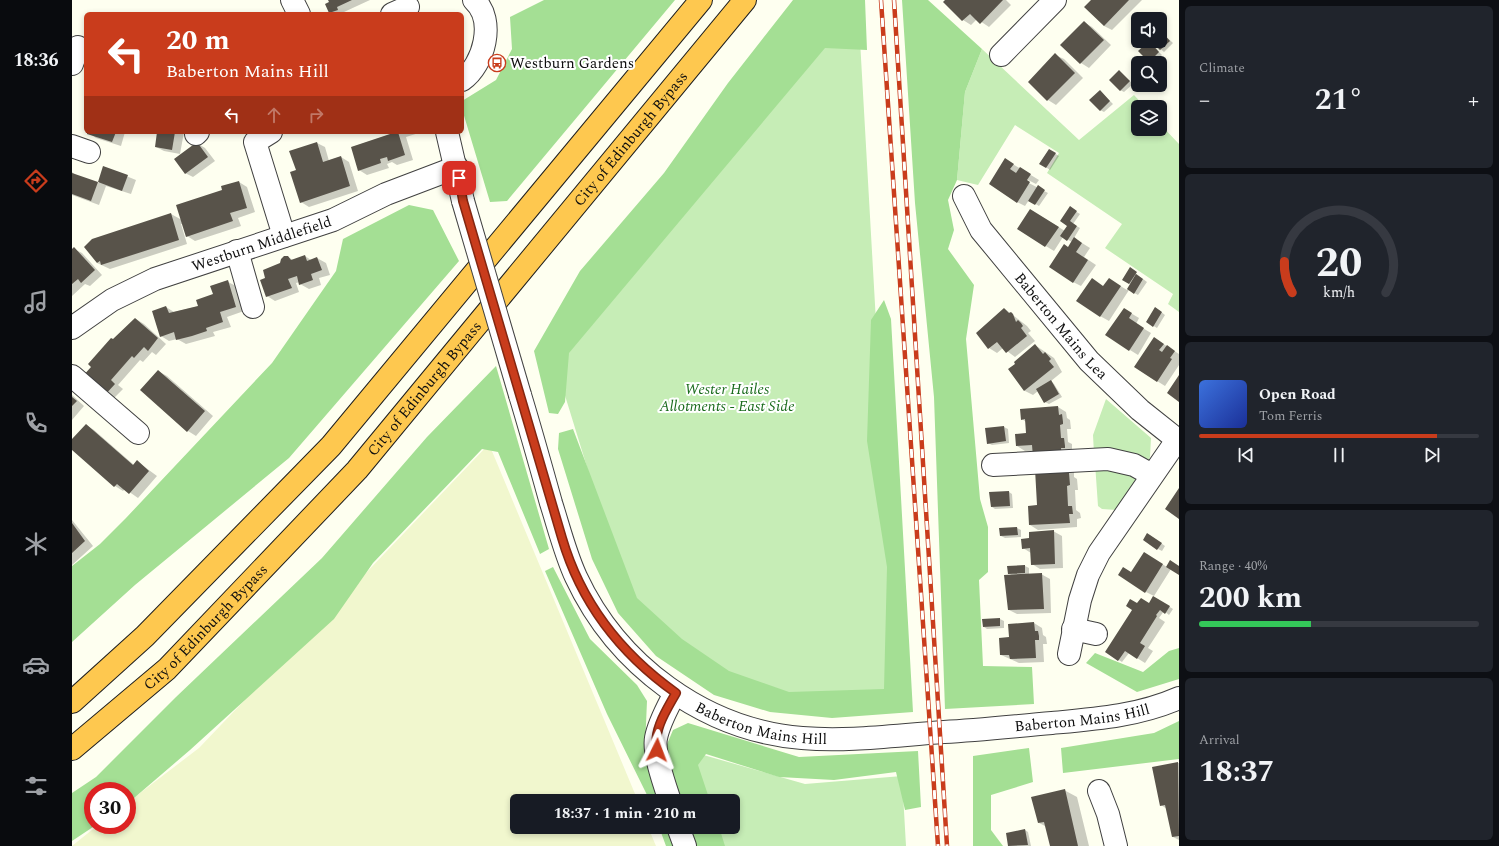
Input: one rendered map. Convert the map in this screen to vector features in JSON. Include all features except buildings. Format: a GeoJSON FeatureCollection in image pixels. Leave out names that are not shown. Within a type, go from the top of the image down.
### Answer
{"type":"FeatureCollection","features":[{"type":"Feature","properties":{"kind":"highway"},"geometry":{"type":"LineString","coordinates":[[72,702],[146,636],[332,446],[701,0]]}},
{"type":"Feature","properties":{"kind":"highway","name":"City of Edinburgh Bypass"},"geometry":{"type":"LineString","coordinates":[[72,749],[167,669],[358,470],[746,0]]}},
{"type":"Feature","properties":{"kind":"street"},"geometry":{"type":"LineString","coordinates":[[292,0],[299,12]]}},
{"type":"Feature","properties":{"kind":"street"},"geometry":{"type":"LineString","coordinates":[[464,78],[478,64],[487,33],[480,5],[474,0]]}},
{"type":"Feature","properties":{"kind":"street"},"geometry":{"type":"LineString","coordinates":[[1001,55],[1055,0]]}},
{"type":"Feature","properties":{"kind":"street"},"geometry":{"type":"LineString","coordinates":[[267,134],[255,142],[284,236]]}},
{"type":"Feature","properties":{"kind":"street","name":"Baberton Mains Hill"},"geometry":{"type":"LineString","coordinates":[[448,134],[463,201],[566,552],[584,594],[601,621],[617,642],[645,669],[676,693],[704,710],[748,727],[774,734],[826,740],[974,730],[1107,718],[1130,715],[1159,707],[1179,698]]}},
{"type":"Feature","properties":{"kind":"street","name":"Westburn Middlefield"},"geometry":{"type":"LineString","coordinates":[[72,328],[112,300],[155,279],[333,220],[386,194],[456,167]]}},
{"type":"Feature","properties":{"kind":"street","name":"Baberton Mains Lea"},"geometry":{"type":"LineString","coordinates":[[964,196],[981,230],[1089,361],[1140,410],[1178,440],[1152,475],[1099,553],[1088,575],[1069,654]]}},
{"type":"Feature","properties":{"kind":"street"},"geometry":{"type":"LineString","coordinates":[[237,251],[253,308]]}},
{"type":"Feature","properties":{"kind":"street"},"geometry":{"type":"LineString","coordinates":[[72,376],[138,433]]}},
{"type":"Feature","properties":{"kind":"street"},"geometry":{"type":"LineString","coordinates":[[993,465],[1108,459],[1134,465],[1152,475]]}},
{"type":"Feature","properties":{"kind":"street"},"geometry":{"type":"LineString","coordinates":[[1074,629],[1096,634]]}},
{"type":"Feature","properties":{"kind":"street"},"geometry":{"type":"LineString","coordinates":[[668,794],[660,772],[655,740],[660,724],[676,693]]}},
{"type":"Feature","properties":{"kind":"street"},"geometry":{"type":"LineString","coordinates":[[1099,791],[1117,812],[1116,846]]}},
{"type":"Feature","properties":{"kind":"street"},"geometry":{"type":"LineString","coordinates":[[681,834],[685,846]]}},
{"type":"Feature","properties":{"kind":"green space"},"geometry":{"type":"Polygon","coordinates":[[[544,0],[675,0],[507,201],[490,202],[464,116],[464,100],[496,80],[512,49],[510,17],[544,0]]]}},
{"type":"Feature","properties":{"kind":"green space"},"geometry":{"type":"Polygon","coordinates":[[[793,0],[865,0],[867,50],[825,48],[569,353],[565,402],[558,414],[549,413],[534,351],[580,271],[664,173],[728,83],[793,0]]]}},
{"type":"Feature","properties":{"kind":"green space"},"geometry":{"type":"Polygon","coordinates":[[[902,0],[928,0],[982,49],[965,92],[957,180],[948,200],[954,230],[948,249],[974,285],[966,339],[980,499],[988,527],[988,572],[979,580],[983,666],[1032,667],[1034,704],[945,709],[934,397],[915,203],[902,0]]]}},
{"type":"Feature","properties":{"kind":"green space","name":"Wester Hailes Allotments - East Side"},"geometry":{"type":"Polygon","coordinates":[[[858,5],[897,692],[802,704],[717,673],[642,610],[611,545],[555,363],[858,5]]]}},
{"type":"Feature","properties":{"kind":"green space"},"geometry":{"type":"Polygon","coordinates":[[[982,49],[1079,140],[1134,95],[1139,100],[1131,100],[1131,136],[1167,136],[1167,131],[1179,144],[1179,312],[1168,304],[1173,294],[1105,248],[1122,224],[1047,173],[1059,153],[1015,125],[978,185],[957,180],[965,92],[982,49]]]}},
{"type":"Feature","properties":{"kind":"green space"},"geometry":{"type":"Polygon","coordinates":[[[409,205],[433,210],[459,261],[289,458],[135,585],[72,642],[72,566],[100,544],[126,518],[272,363],[336,271],[343,239],[409,205]]]}},
{"type":"Feature","properties":{"kind":"green space"},"geometry":{"type":"Polygon","coordinates":[[[884,300],[891,319],[913,712],[832,718],[770,712],[714,695],[656,656],[618,613],[592,559],[558,449],[559,433],[573,429],[637,598],[682,639],[729,671],[789,692],[884,689],[887,567],[867,441],[871,320],[884,300]]]}},
{"type":"Feature","properties":{"kind":"green space"},"geometry":{"type":"Polygon","coordinates":[[[496,366],[549,549],[540,554],[498,452],[482,449],[373,563],[334,619],[190,750],[136,796],[136,782],[88,782],[96,777],[176,697],[322,558],[427,437],[496,366]]]}},
{"type":"Feature","properties":{"kind":"green space"},"geometry":{"type":"Polygon","coordinates":[[[1106,399],[1151,438],[1150,457],[1146,467],[1094,454],[1093,435],[1106,399]]]}},
{"type":"Feature","properties":{"kind":"green space"},"geometry":{"type":"Polygon","coordinates":[[[489,444],[635,794],[510,794],[510,834],[651,834],[656,846],[72,846],[87,834],[136,834],[136,796],[199,748],[489,444]]]}},
{"type":"Feature","properties":{"kind":"green space"},"geometry":{"type":"Polygon","coordinates":[[[1095,463],[1140,476],[1117,510],[1102,509],[1098,506],[1095,463]]]}},
{"type":"Feature","properties":{"kind":"green space"},"geometry":{"type":"Polygon","coordinates":[[[553,567],[590,639],[637,685],[647,701],[645,747],[665,749],[673,730],[688,723],[799,757],[918,751],[921,807],[905,810],[896,772],[834,780],[779,777],[706,754],[698,765],[708,794],[647,794],[607,714],[545,571],[553,567]]]}},
{"type":"Feature","properties":{"kind":"green space"},"geometry":{"type":"Polygon","coordinates":[[[1179,648],[1179,679],[1137,692],[1086,663],[1095,653],[1143,672],[1169,651],[1179,648]]]}},
{"type":"Feature","properties":{"kind":"green space"},"geometry":{"type":"Polygon","coordinates":[[[1179,721],[1179,759],[1063,773],[1061,748],[1154,733],[1179,721]]]}},
{"type":"Feature","properties":{"kind":"green space"},"geometry":{"type":"Polygon","coordinates":[[[679,748],[805,784],[902,776],[906,846],[703,846],[700,834],[740,834],[740,794],[690,794],[679,748]]]}},
{"type":"Feature","properties":{"kind":"green space"},"geometry":{"type":"Polygon","coordinates":[[[1029,748],[1033,782],[991,795],[991,830],[1003,846],[973,846],[973,756],[1029,748]]]}},
{"type":"Feature","properties":{"kind":"green space"},"geometry":{"type":"Polygon","coordinates":[[[84,785],[84,833],[72,841],[72,793],[84,785]]]}},
{"type":"Feature","properties":{"kind":"green space"},"geometry":{"type":"Polygon","coordinates":[[[662,834],[721,834],[725,846],[666,846],[662,834]]]}},
{"type":"Feature","properties":{"kind":"railway"},"geometry":{"type":"LineString","coordinates":[[881,0],[938,846]]}},
{"type":"Feature","properties":{"kind":"railway"},"geometry":{"type":"LineString","coordinates":[[894,0],[947,846]]}},
{"type":"Feature","properties":{"kind":"place","name":"Westburn Gardens"},"geometry":{"type":"Point","coordinates":[497,63]}},
{"type":"Feature","properties":{"kind":"route"},"geometry":{"type":"LineString","coordinates":[[459,178],[463,201],[566,552],[576,576],[594,610],[617,642],[635,661],[676,693],[660,724],[655,740],[657,750]]}}]}
